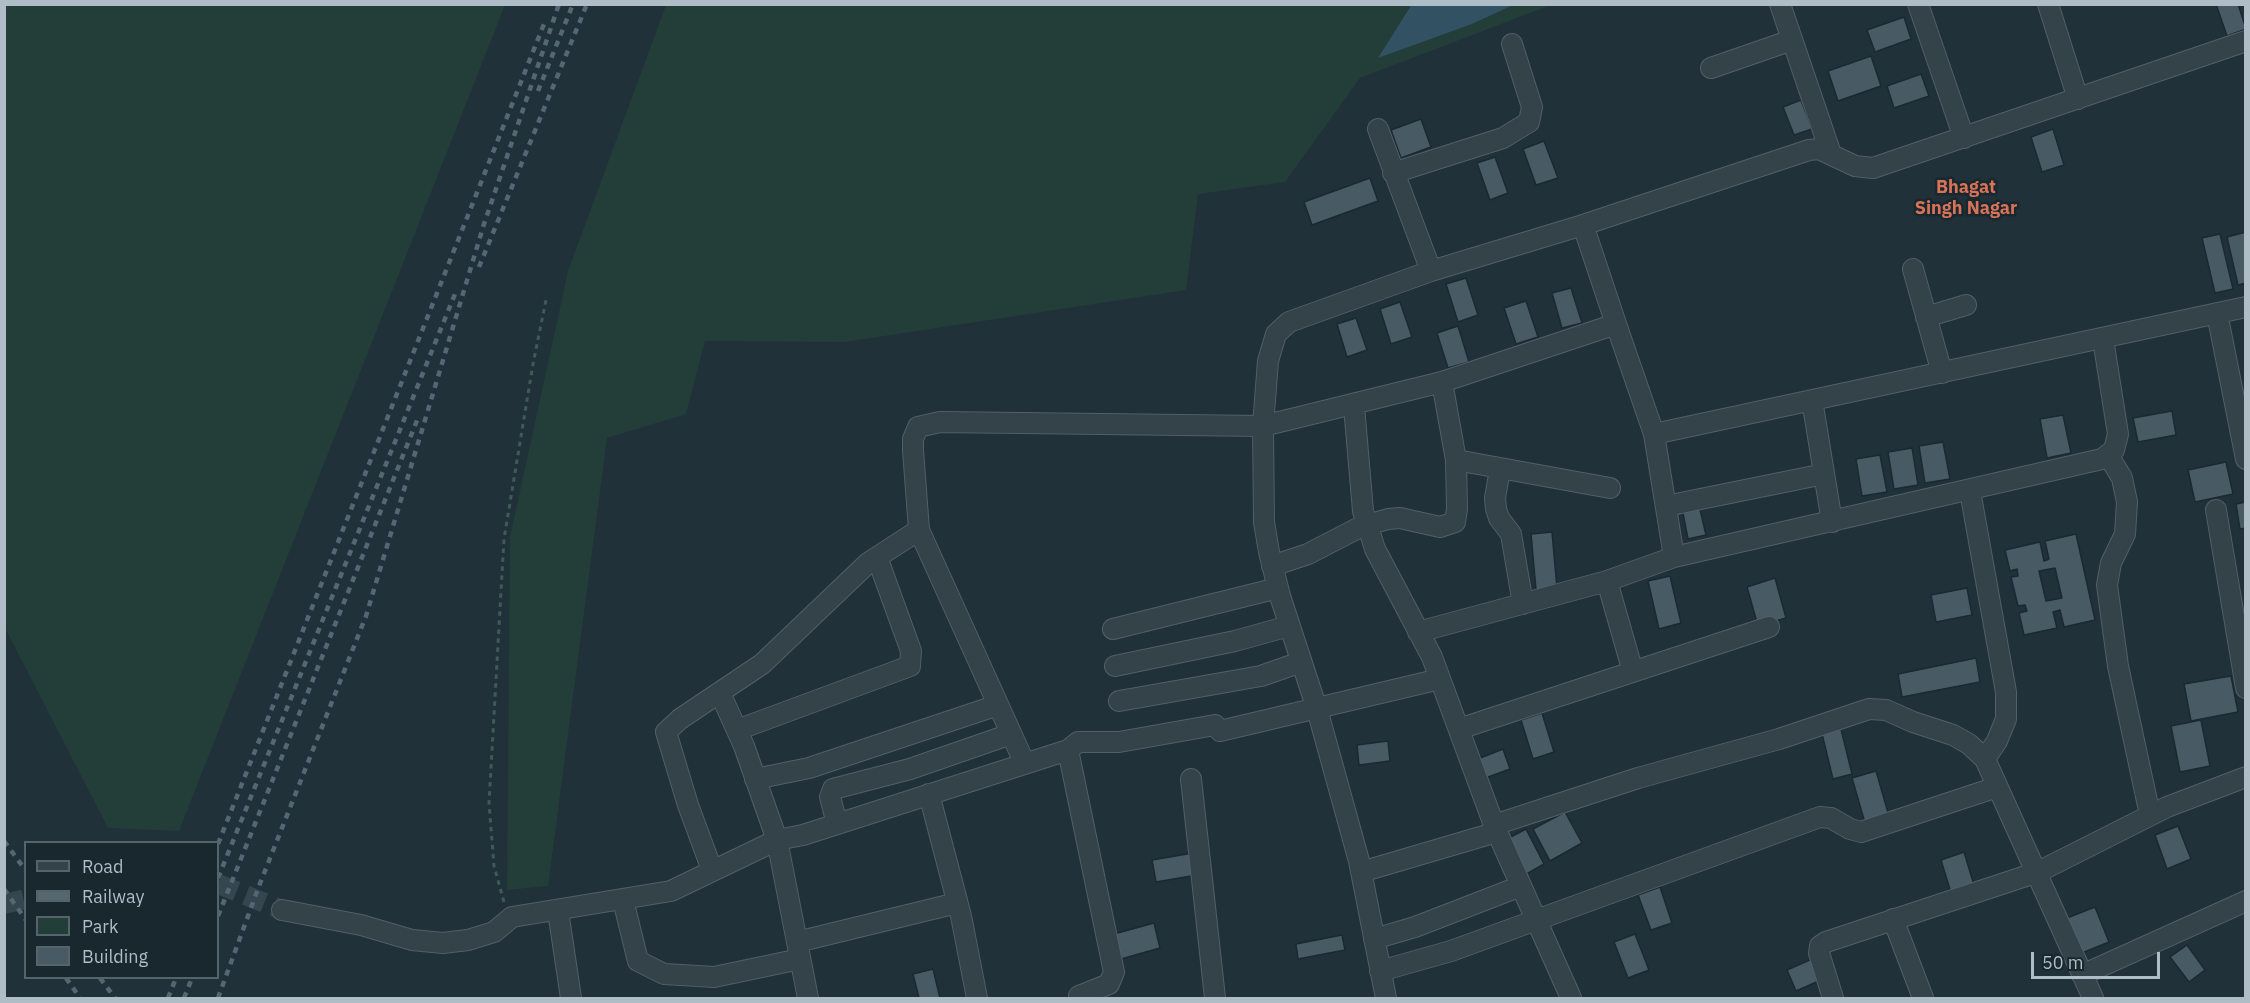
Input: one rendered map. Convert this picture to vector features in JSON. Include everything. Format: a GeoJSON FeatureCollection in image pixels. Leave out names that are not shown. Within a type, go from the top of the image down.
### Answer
{"type":"FeatureCollection","features":[{"type":"Feature","properties":{"kind":"street"},"geometry":{"type":"LineString","coordinates":[[1780,4],[1831,154]]}},
{"type":"Feature","properties":{"kind":"street"},"geometry":{"type":"LineString","coordinates":[[1918,4],[1964,138]]}},
{"type":"Feature","properties":{"kind":"street"},"geometry":{"type":"LineString","coordinates":[[2048,4],[2078,99]]}},
{"type":"Feature","properties":{"kind":"street"},"geometry":{"type":"LineString","coordinates":[[1711,68],[1792,40]]}},
{"type":"Feature","properties":{"kind":"street"},"geometry":{"type":"LineString","coordinates":[[1386,999],[1361,872],[1317,709],[1278,588],[1264,522],[1263,426],[1268,361],[1276,333],[1300,316],[1809,150],[1819,149],[1855,166],[1873,168],[2246,41]]}},
{"type":"Feature","properties":{"kind":"street"},"geometry":{"type":"LineString","coordinates":[[1393,173],[1503,138],[1529,122],[1532,107],[1512,44]]}},
{"type":"Feature","properties":{"kind":"street"},"geometry":{"type":"LineString","coordinates":[[1378,129],[1431,272]]}},
{"type":"Feature","properties":{"kind":"street"},"geometry":{"type":"LineString","coordinates":[[1583,225],[1654,434],[1674,557]]}},
{"type":"Feature","properties":{"kind":"street"},"geometry":{"type":"LineString","coordinates":[[1913,269],[1942,373]]}},
{"type":"Feature","properties":{"kind":"street"},"geometry":{"type":"LineString","coordinates":[[1926,317],[1966,305]]}},
{"type":"Feature","properties":{"kind":"street"},"geometry":{"type":"LineString","coordinates":[[1654,434],[2246,307]]}},
{"type":"Feature","properties":{"kind":"street"},"geometry":{"type":"LineString","coordinates":[[2217,314],[2246,459]]}},
{"type":"Feature","properties":{"kind":"street"},"geometry":{"type":"LineString","coordinates":[[1025,764],[919,530],[914,490],[913,439],[918,427],[925,424],[963,422],[1263,426],[1354,406],[1442,382],[1616,324]]}},
{"type":"Feature","properties":{"kind":"street"},"geometry":{"type":"LineString","coordinates":[[1418,632],[1607,582],[1674,557],[2102,459],[2118,443],[2103,339]]}},
{"type":"Feature","properties":{"kind":"street"},"geometry":{"type":"LineString","coordinates":[[1272,566],[1308,554],[1366,525],[1381,520],[1400,518],[1440,527],[1451,525],[1456,518],[1457,509],[1455,460],[1442,382]]}},
{"type":"Feature","properties":{"kind":"street"},"geometry":{"type":"LineString","coordinates":[[1812,400],[1832,522]]}},
{"type":"Feature","properties":{"kind":"street"},"geometry":{"type":"LineString","coordinates":[[1354,406],[1366,525],[1391,584],[1432,657],[1495,828],[1571,999]]}},
{"type":"Feature","properties":{"kind":"street"},"geometry":{"type":"LineString","coordinates":[[2108,455],[2122,478],[2127,502],[2125,534],[2110,563],[2107,585],[2118,666],[2150,815]]}},
{"type":"Feature","properties":{"kind":"street"},"geometry":{"type":"LineString","coordinates":[[1455,460],[1610,488]]}},
{"type":"Feature","properties":{"kind":"street"},"geometry":{"type":"LineString","coordinates":[[1500,469],[1495,498],[1496,509],[1511,534],[1523,604]]}},
{"type":"Feature","properties":{"kind":"street"},"geometry":{"type":"LineString","coordinates":[[1666,507],[1824,474]]}},
{"type":"Feature","properties":{"kind":"street"},"geometry":{"type":"LineString","coordinates":[[1970,491],[2006,693],[2006,719],[1997,741],[1985,759]]}},
{"type":"Feature","properties":{"kind":"street"},"geometry":{"type":"LineString","coordinates":[[2216,510],[2246,688]]}},
{"type":"Feature","properties":{"kind":"street"},"geometry":{"type":"LineString","coordinates":[[712,870],[688,805],[666,732],[680,719],[762,664],[877,557],[919,530]]}},
{"type":"Feature","properties":{"kind":"street"},"geometry":{"type":"LineString","coordinates":[[736,730],[910,666],[911,651],[877,557]]}},
{"type":"Feature","properties":{"kind":"street"},"geometry":{"type":"LineString","coordinates":[[1607,582],[1633,672]]}},
{"type":"Feature","properties":{"kind":"street"},"geometry":{"type":"LineString","coordinates":[[1113,629],[1278,588]]}},
{"type":"Feature","properties":{"kind":"street"},"geometry":{"type":"LineString","coordinates":[[1114,666],[1235,641],[1289,626]]}},
{"type":"Feature","properties":{"kind":"street"},"geometry":{"type":"LineString","coordinates":[[1459,729],[1769,627]]}},
{"type":"Feature","properties":{"kind":"street"},"geometry":{"type":"LineString","coordinates":[[1119,701],[1260,676],[1301,662]]}},
{"type":"Feature","properties":{"kind":"street"},"geometry":{"type":"LineString","coordinates":[[282,910],[362,925],[412,940],[443,943],[485,936],[512,918],[671,891],[777,840],[837,824],[1025,764],[1068,750],[1078,742],[1119,742],[1215,725],[1220,731],[1440,679]]}},
{"type":"Feature","properties":{"kind":"street"},"geometry":{"type":"LineString","coordinates":[[720,693],[777,840],[808,999]]}},
{"type":"Feature","properties":{"kind":"street"},"geometry":{"type":"LineString","coordinates":[[755,779],[809,768],[998,705]]}},
{"type":"Feature","properties":{"kind":"street"},"geometry":{"type":"LineString","coordinates":[[1361,872],[1638,778],[1779,739],[1869,709],[1886,710],[1913,722],[1953,735],[1970,744],[1985,759],[2038,872],[2093,999]]}},
{"type":"Feature","properties":{"kind":"street"},"geometry":{"type":"LineString","coordinates":[[837,824],[830,797],[833,789],[910,769],[1011,734]]}},
{"type":"Feature","properties":{"kind":"street"},"geometry":{"type":"LineString","coordinates":[[1068,750],[1114,972],[1109,984],[1076,998]]}},
{"type":"Feature","properties":{"kind":"street"},"geometry":{"type":"LineString","coordinates":[[1833,999],[1822,971],[1820,946],[1893,919],[2038,872],[2150,815],[2246,777]]}},
{"type":"Feature","properties":{"kind":"street"},"geometry":{"type":"LineString","coordinates":[[1191,779],[1215,999]]}},
{"type":"Feature","properties":{"kind":"street"},"geometry":{"type":"LineString","coordinates":[[1380,971],[1451,951],[1820,817],[1831,818],[1850,829],[1861,832],[1997,787]]}},
{"type":"Feature","properties":{"kind":"street"},"geometry":{"type":"LineString","coordinates":[[929,794],[957,903],[977,999]]}},
{"type":"Feature","properties":{"kind":"street"},"geometry":{"type":"LineString","coordinates":[[1374,939],[1416,927],[1521,886]]}},
{"type":"Feature","properties":{"kind":"street"},"geometry":{"type":"LineString","coordinates":[[623,900],[638,961],[664,974],[714,977],[957,903]]}},
{"type":"Feature","properties":{"kind":"street"},"geometry":{"type":"LineString","coordinates":[[2082,975],[2246,901]]}},
{"type":"Feature","properties":{"kind":"street"},"geometry":{"type":"LineString","coordinates":[[558,911],[571,999]]}},
{"type":"Feature","properties":{"kind":"street"},"geometry":{"type":"LineString","coordinates":[[1893,919],[1923,999]]}},
{"type":"Feature","properties":{"kind":"path"},"geometry":{"type":"LineString","coordinates":[[512,918],[502,897],[494,866],[489,803],[504,539],[546,300]]}},
{"type":"Feature","properties":{"kind":"green space"},"geometry":{"type":"Polygon","coordinates":[[[5,4],[505,5],[179,831],[108,828],[5,628],[5,4]]]}},
{"type":"Feature","properties":{"kind":"green space"},"geometry":{"type":"Polygon","coordinates":[[[666,5],[1551,5],[1360,78],[1285,182],[1198,194],[1186,290],[845,342],[705,341],[686,414],[607,438],[548,886],[507,890],[510,537],[568,271],[666,5]]]}},
{"type":"Feature","properties":{"kind":"water"},"geometry":{"type":"Polygon","coordinates":[[[1412,4],[1513,5],[1472,24],[1378,58],[1412,4]]]}},
{"type":"Feature","properties":{"kind":"building"},"geometry":{"type":"Polygon","coordinates":[[[2216,4],[2238,4],[2246,29],[2227,36],[2216,4]]]}},
{"type":"Feature","properties":{"kind":"building"},"geometry":{"type":"Polygon","coordinates":[[[1904,17],[1911,39],[1875,52],[1867,30],[1904,17]]]}},
{"type":"Feature","properties":{"kind":"building"},"geometry":{"type":"Polygon","coordinates":[[[1871,56],[1881,86],[1838,101],[1828,71],[1871,56]]]}},
{"type":"Feature","properties":{"kind":"building"},"geometry":{"type":"Polygon","coordinates":[[[1921,74],[1929,96],[1894,108],[1887,86],[1921,74]]]}},
{"type":"Feature","properties":{"kind":"building"},"geometry":{"type":"Polygon","coordinates":[[[1801,100],[1812,129],[1794,135],[1783,107],[1801,100]]]}},
{"type":"Feature","properties":{"kind":"building"},"geometry":{"type":"Polygon","coordinates":[[[1421,119],[1431,147],[1401,158],[1391,130],[1421,119]]]}},
{"type":"Feature","properties":{"kind":"building"},"geometry":{"type":"Polygon","coordinates":[[[2053,129],[2064,165],[2042,172],[2031,137],[2053,129]]]}},
{"type":"Feature","properties":{"kind":"building"},"geometry":{"type":"Polygon","coordinates":[[[1544,141],[1558,178],[1536,185],[1523,149],[1544,141]]]}},
{"type":"Feature","properties":{"kind":"building"},"geometry":{"type":"Polygon","coordinates":[[[1495,157],[1508,193],[1490,200],[1477,163],[1495,157]]]}},
{"type":"Feature","properties":{"kind":"building"},"geometry":{"type":"Polygon","coordinates":[[[1370,178],[1378,201],[1312,225],[1304,202],[1370,178]]]}},
{"type":"Feature","properties":{"kind":"building"},"geometry":{"type":"Polygon","coordinates":[[[2246,232],[2246,283],[2238,285],[2227,237],[2246,232]]]}},
{"type":"Feature","properties":{"kind":"building"},"geometry":{"type":"Polygon","coordinates":[[[2220,234],[2233,289],[2215,293],[2202,238],[2220,234]]]}},
{"type":"Feature","properties":{"kind":"building"},"geometry":{"type":"Polygon","coordinates":[[[1466,278],[1478,315],[1458,322],[1446,284],[1466,278]]]}},
{"type":"Feature","properties":{"kind":"building"},"geometry":{"type":"Polygon","coordinates":[[[1571,288],[1582,323],[1562,328],[1552,293],[1571,288]]]}},
{"type":"Feature","properties":{"kind":"building"},"geometry":{"type":"Polygon","coordinates":[[[1526,301],[1538,337],[1516,344],[1504,308],[1526,301]]]}},
{"type":"Feature","properties":{"kind":"building"},"geometry":{"type":"Polygon","coordinates":[[[1400,302],[1412,337],[1391,344],[1380,309],[1400,302]]]}},
{"type":"Feature","properties":{"kind":"building"},"geometry":{"type":"Polygon","coordinates":[[[1356,318],[1367,350],[1347,357],[1337,324],[1356,318]]]}},
{"type":"Feature","properties":{"kind":"building"},"geometry":{"type":"Polygon","coordinates":[[[1458,326],[1469,362],[1448,368],[1437,333],[1458,326]]]}},
{"type":"Feature","properties":{"kind":"building"},"geometry":{"type":"Polygon","coordinates":[[[2172,411],[2176,435],[2138,442],[2133,418],[2172,411]]]}},
{"type":"Feature","properties":{"kind":"building"},"geometry":{"type":"Polygon","coordinates":[[[2063,415],[2071,453],[2047,458],[2040,419],[2063,415]]]}},
{"type":"Feature","properties":{"kind":"building"},"geometry":{"type":"Polygon","coordinates":[[[1943,442],[1950,479],[1925,483],[1919,446],[1943,442]]]}},
{"type":"Feature","properties":{"kind":"building"},"geometry":{"type":"Polygon","coordinates":[[[1912,448],[1918,485],[1894,489],[1888,452],[1912,448]]]}},
{"type":"Feature","properties":{"kind":"building"},"geometry":{"type":"Polygon","coordinates":[[[1880,455],[1887,492],[1862,496],[1856,459],[1880,455]]]}},
{"type":"Feature","properties":{"kind":"building"},"geometry":{"type":"Polygon","coordinates":[[[2226,462],[2233,494],[2195,502],[2188,470],[2226,462]]]}},
{"type":"Feature","properties":{"kind":"building"},"geometry":{"type":"Polygon","coordinates":[[[2246,502],[2246,528],[2240,529],[2236,504],[2246,502]]]}},
{"type":"Feature","properties":{"kind":"building"},"geometry":{"type":"Polygon","coordinates":[[[1699,505],[1706,535],[1688,539],[1682,508],[1699,505]]]}},
{"type":"Feature","properties":{"kind":"building"},"geometry":{"type":"Polygon","coordinates":[[[1552,532],[1557,588],[1536,590],[1531,534],[1552,532]]]}},
{"type":"Feature","properties":{"kind":"building"},"geometry":{"type":"Polygon","coordinates":[[[2076,534],[2095,620],[2064,627],[2060,610],[2053,612],[2057,628],[2024,635],[2019,613],[2027,611],[2025,605],[2018,606],[2011,577],[2018,576],[2017,569],[2010,571],[2005,550],[2040,542],[2044,561],[2049,559],[2045,541],[2076,534]],[[2055,568],[2039,571],[2046,601],[2062,598],[2055,568]]]}},
{"type":"Feature","properties":{"kind":"building"},"geometry":{"type":"Polygon","coordinates":[[[1670,576],[1681,623],[1659,629],[1648,581],[1670,576]]]}},
{"type":"Feature","properties":{"kind":"building"},"geometry":{"type":"Polygon","coordinates":[[[1775,578],[1786,618],[1758,626],[1747,587],[1775,578]]]}},
{"type":"Feature","properties":{"kind":"building"},"geometry":{"type":"Polygon","coordinates":[[[1967,588],[1972,615],[1936,622],[1931,595],[1967,588]]]}},
{"type":"Feature","properties":{"kind":"building"},"geometry":{"type":"Polygon","coordinates":[[[1976,658],[1980,682],[1902,697],[1898,674],[1976,658]]]}},
{"type":"Feature","properties":{"kind":"building"},"geometry":{"type":"Polygon","coordinates":[[[2231,676],[2238,712],[2191,721],[2184,684],[2231,676]]]}},
{"type":"Feature","properties":{"kind":"building"},"geometry":{"type":"Polygon","coordinates":[[[1542,713],[1554,752],[1533,759],[1521,720],[1542,713]]]}},
{"type":"Feature","properties":{"kind":"building"},"geometry":{"type":"Polygon","coordinates":[[[2201,720],[2210,766],[2180,772],[2171,726],[2201,720]]]}},
{"type":"Feature","properties":{"kind":"building"},"geometry":{"type":"Polygon","coordinates":[[[1841,729],[1852,774],[1833,779],[1822,734],[1841,729]]]}},
{"type":"Feature","properties":{"kind":"building"},"geometry":{"type":"Polygon","coordinates":[[[1388,741],[1390,761],[1359,765],[1357,745],[1388,741]]]}},
{"type":"Feature","properties":{"kind":"building"},"geometry":{"type":"Polygon","coordinates":[[[1503,749],[1510,769],[1480,780],[1473,761],[1503,749]]]}},
{"type":"Feature","properties":{"kind":"building"},"geometry":{"type":"Polygon","coordinates":[[[1876,771],[1889,816],[1865,823],[1852,778],[1876,771]]]}},
{"type":"Feature","properties":{"kind":"building"},"geometry":{"type":"Polygon","coordinates":[[[1565,812],[1582,843],[1550,861],[1533,829],[1565,812]]]}},
{"type":"Feature","properties":{"kind":"building"},"geometry":{"type":"Polygon","coordinates":[[[2178,826],[2191,859],[2167,869],[2155,835],[2178,826]]]}},
{"type":"Feature","properties":{"kind":"building"},"geometry":{"type":"Polygon","coordinates":[[[1526,829],[1544,864],[1523,876],[1505,840],[1526,829]]]}},
{"type":"Feature","properties":{"kind":"building"},"geometry":{"type":"Polygon","coordinates":[[[1964,852],[1974,885],[1951,893],[1941,860],[1964,852]]]}},
{"type":"Feature","properties":{"kind":"building"},"geometry":{"type":"Polygon","coordinates":[[[1193,853],[1197,875],[1156,882],[1152,860],[1193,853]]]}},
{"type":"Feature","properties":{"kind":"building"},"geometry":{"type":"Polygon","coordinates":[[[1660,887],[1672,923],[1651,930],[1638,895],[1660,887]]]}},
{"type":"Feature","properties":{"kind":"building"},"geometry":{"type":"Polygon","coordinates":[[[2095,907],[2109,942],[2082,953],[2067,918],[2095,907]]]}},
{"type":"Feature","properties":{"kind":"building"},"geometry":{"type":"Polygon","coordinates":[[[1154,923],[1160,948],[1121,959],[1114,934],[1154,923]]]}},
{"type":"Feature","properties":{"kind":"building"},"geometry":{"type":"Polygon","coordinates":[[[1635,934],[1649,970],[1628,978],[1614,942],[1635,934]]]}},
{"type":"Feature","properties":{"kind":"building"},"geometry":{"type":"Polygon","coordinates":[[[1342,935],[1345,950],[1298,959],[1296,944],[1342,935]]]}},
{"type":"Feature","properties":{"kind":"building"},"geometry":{"type":"Polygon","coordinates":[[[2187,945],[2205,970],[2189,982],[2170,957],[2187,945]]]}},
{"type":"Feature","properties":{"kind":"building"},"geometry":{"type":"Polygon","coordinates":[[[1812,959],[1821,980],[1796,991],[1787,970],[1812,959]]]}},
{"type":"Feature","properties":{"kind":"building"},"geometry":{"type":"Polygon","coordinates":[[[933,969],[940,998],[919,998],[913,974],[933,969]]]}},
{"type":"Feature","properties":{"kind":"tunnel"},"geometry":{"type":"LineString","coordinates":[[219,884],[282,910]]}},
{"type":"Feature","properties":{"kind":"tunnel"},"geometry":{"type":"LineString","coordinates":[[4,904],[24,899]]}},
{"type":"Feature","properties":{"kind":"railway"},"geometry":{"type":"LineString","coordinates":[[218,998],[259,886],[366,616],[484,224],[559,4]]}},
{"type":"Feature","properties":{"kind":"railway"},"geometry":{"type":"LineString","coordinates":[[538,91],[573,4]]}},
{"type":"Feature","properties":{"kind":"railway"},"geometry":{"type":"LineString","coordinates":[[479,267],[587,4]]}},
{"type":"Feature","properties":{"kind":"railway"},"geometry":{"type":"LineString","coordinates":[[219,841],[544,24]]}},
{"type":"Feature","properties":{"kind":"railway"},"geometry":{"type":"LineString","coordinates":[[219,876],[455,294]]}},
{"type":"Feature","properties":{"kind":"railway"},"geometry":{"type":"LineString","coordinates":[[219,914],[418,418]]}},
{"type":"Feature","properties":{"kind":"railway"},"geometry":{"type":"LineString","coordinates":[[4,841],[24,868]]}},
{"type":"Feature","properties":{"kind":"railway"},"geometry":{"type":"LineString","coordinates":[[4,889],[24,917]]}},
{"type":"Feature","properties":{"kind":"railway"},"geometry":{"type":"LineString","coordinates":[[67,979],[80,998]]}},
{"type":"Feature","properties":{"kind":"railway"},"geometry":{"type":"LineString","coordinates":[[101,979],[115,998]]}},
{"type":"Feature","properties":{"kind":"railway"},"geometry":{"type":"LineString","coordinates":[[168,998],[176,979]]}},
{"type":"Feature","properties":{"kind":"railway"},"geometry":{"type":"LineString","coordinates":[[184,998],[192,979]]}},
{"type":"Feature","properties":{"kind":"district","name":"Bhagat Singh Nagar"},"geometry":{"type":"Point","coordinates":[1966,198]}}]}
